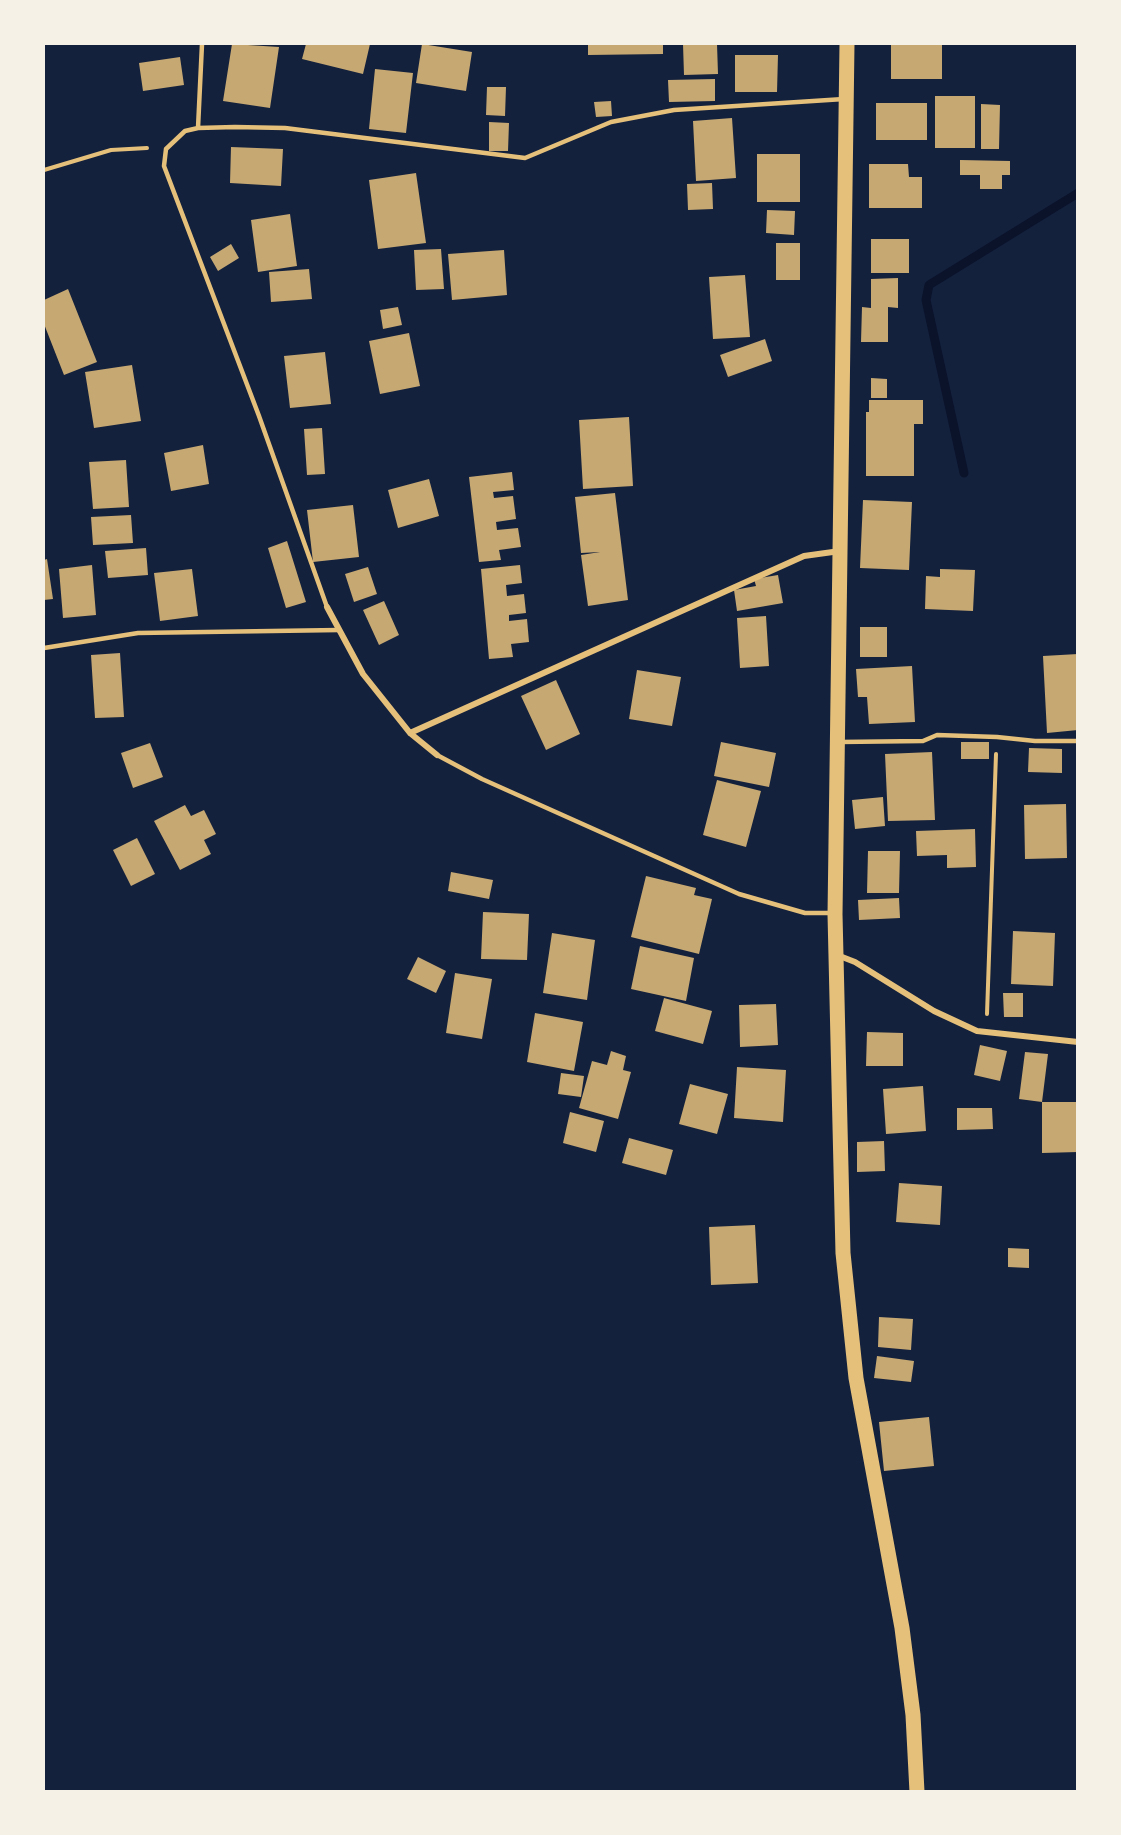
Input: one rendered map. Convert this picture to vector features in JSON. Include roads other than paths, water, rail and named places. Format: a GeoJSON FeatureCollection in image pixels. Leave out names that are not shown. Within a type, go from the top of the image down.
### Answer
{"type":"FeatureCollection","features":[{"type":"Feature","properties":{"kind":"main road"},"geometry":{"type":"LineString","coordinates":[[847,44],[836,914],[843,1253],[856,1378],[903,1639],[913,1715],[917,1791]]}},
{"type":"Feature","properties":{"kind":"street"},"geometry":{"type":"LineString","coordinates":[[410,733],[804,556],[841,551]]}},
{"type":"Feature","properties":{"kind":"street"},"geometry":{"type":"LineString","coordinates":[[327,607],[363,674],[410,733],[437,755]]}},
{"type":"Feature","properties":{"kind":"street"},"geometry":{"type":"LineString","coordinates":[[836,955],[855,962],[934,1011],[985,1032],[1077,1042]]}},
{"type":"Feature","properties":{"kind":"lane"},"geometry":{"type":"LineString","coordinates":[[198,128],[202,44]]}},
{"type":"Feature","properties":{"kind":"lane"},"geometry":{"type":"LineString","coordinates":[[327,607],[259,416],[164,166],[166,149],[185,131],[198,128],[285,128],[525,159],[611,122],[674,110],[846,98]]}},
{"type":"Feature","properties":{"kind":"lane"},"geometry":{"type":"LineString","coordinates":[[44,648],[138,633],[339,630]]}},
{"type":"Feature","properties":{"kind":"lane"},"geometry":{"type":"LineString","coordinates":[[837,742],[923,741],[937,735],[1077,741]]}},
{"type":"Feature","properties":{"kind":"lane"},"geometry":{"type":"LineString","coordinates":[[437,755],[482,779],[739,894],[806,913],[836,914]]}},
{"type":"Feature","properties":{"kind":"waterway"},"geometry":{"type":"LineString","coordinates":[[964,473],[926,300],[929,285],[1078,193]]}}]}
